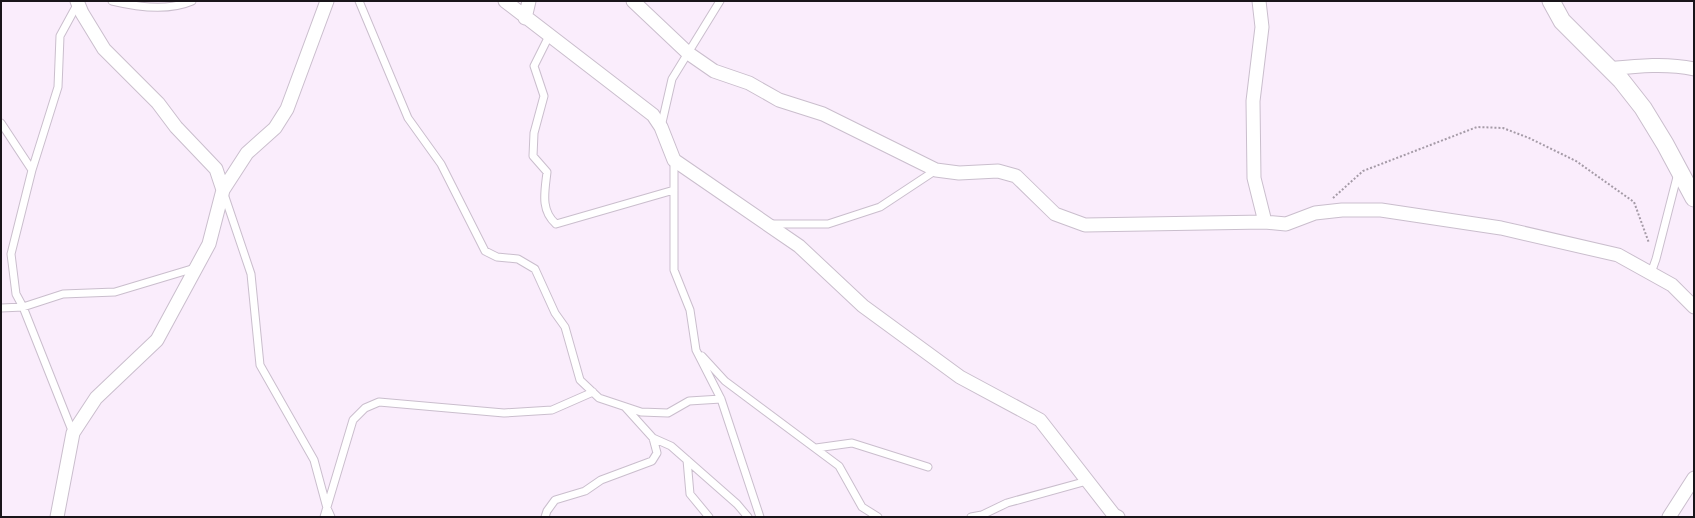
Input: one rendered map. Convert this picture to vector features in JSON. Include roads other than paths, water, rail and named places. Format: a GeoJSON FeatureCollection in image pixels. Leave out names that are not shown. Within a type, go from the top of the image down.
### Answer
{"type":"FeatureCollection","features":[{"type":"Feature","properties":{"kind":"street"},"geometry":{"type":"LineString","coordinates":[[57,517],[72,433],[96,398],[157,340],[209,244],[223,190],[247,153],[275,128],[287,109],[326,1]]}},
{"type":"Feature","properties":{"kind":"street"},"geometry":{"type":"LineString","coordinates":[[505,1],[525,18],[653,115],[661,127],[674,160],[799,246],[863,306],[960,376],[1040,420],[1114,515],[1118,517]]}},
{"type":"Feature","properties":{"kind":"street"},"geometry":{"type":"LineString","coordinates":[[525,18],[529,1]]}},
{"type":"Feature","properties":{"kind":"street"},"geometry":{"type":"LineString","coordinates":[[633,1],[688,53],[714,70],[749,82],[779,100],[823,114],[936,170],[959,173],[998,171],[1016,176],[1055,214],[1085,225],[1265,222],[1286,224],[1315,213],[1342,210],[1381,210],[1501,228],[1618,255],[1672,286],[1694,307]]}},
{"type":"Feature","properties":{"kind":"street"},"geometry":{"type":"LineString","coordinates":[[1259,1],[1262,26],[1253,101],[1254,178],[1265,222]]}},
{"type":"Feature","properties":{"kind":"street"},"geometry":{"type":"LineString","coordinates":[[1551,1],[1562,21],[1621,80],[1644,108],[1694,198]]}},
{"type":"Feature","properties":{"kind":"street"},"geometry":{"type":"LineString","coordinates":[[77,2],[104,49],[158,103],[176,127],[216,169],[223,190]]}},
{"type":"Feature","properties":{"kind":"street"},"geometry":{"type":"LineString","coordinates":[[1609,69],[1677,65],[1694,69]]}},
{"type":"Feature","properties":{"kind":"street"},"geometry":{"type":"LineString","coordinates":[[1669,517],[1694,478]]}},
{"type":"Feature","properties":{"kind":"lane"},"geometry":{"type":"LineString","coordinates":[[112,1],[146,6],[171,7],[192,1]]}},
{"type":"Feature","properties":{"kind":"lane"},"geometry":{"type":"LineString","coordinates":[[359,1],[408,118],[441,164],[485,251],[497,257],[518,259],[535,269],[555,313],[565,327],[580,380],[599,398],[641,412],[668,413],[689,401],[721,399]]}},
{"type":"Feature","properties":{"kind":"lane"},"geometry":{"type":"LineString","coordinates":[[661,127],[672,79],[720,1]]}},
{"type":"Feature","properties":{"kind":"lane"},"geometry":{"type":"LineString","coordinates":[[72,433],[23,307],[16,294],[11,254],[32,170],[58,87],[60,36],[77,2]]}},
{"type":"Feature","properties":{"kind":"lane"},"geometry":{"type":"LineString","coordinates":[[549,36],[534,66],[544,96],[534,133],[533,156],[547,172],[544,205],[550,219],[556,224],[674,190]]}},
{"type":"Feature","properties":{"kind":"lane"},"geometry":{"type":"LineString","coordinates":[[1,123],[32,170]]}},
{"type":"Feature","properties":{"kind":"lane"},"geometry":{"type":"LineString","coordinates":[[674,160],[674,270],[690,310],[696,350],[721,399],[760,517]]}},
{"type":"Feature","properties":{"kind":"lane"},"geometry":{"type":"LineString","coordinates":[[768,224],[828,224],[880,207],[936,170]]}},
{"type":"Feature","properties":{"kind":"lane"},"geometry":{"type":"LineString","coordinates":[[1650,273],[1656,259],[1679,171]]}},
{"type":"Feature","properties":{"kind":"lane"},"geometry":{"type":"LineString","coordinates":[[223,190],[251,274],[260,365],[314,460],[327,508],[331,517]]}},
{"type":"Feature","properties":{"kind":"lane"},"geometry":{"type":"LineString","coordinates":[[1,308],[23,307],[63,294],[115,292],[196,268]]}},
{"type":"Feature","properties":{"kind":"lane"},"geometry":{"type":"LineString","coordinates":[[696,350],[725,381],[839,466],[862,507],[878,517]]}},
{"type":"Feature","properties":{"kind":"lane"},"geometry":{"type":"LineString","coordinates":[[324,517],[353,420],[364,408],[379,402],[504,413],[552,410],[593,392]]}},
{"type":"Feature","properties":{"kind":"lane"},"geometry":{"type":"LineString","coordinates":[[625,407],[653,438],[671,446],[737,504],[748,517]]}},
{"type":"Feature","properties":{"kind":"lane"},"geometry":{"type":"LineString","coordinates":[[545,517],[547,511],[555,500],[585,491],[601,480],[652,461],[656,453],[653,438]]}},
{"type":"Feature","properties":{"kind":"lane"},"geometry":{"type":"LineString","coordinates":[[816,448],[852,443],[928,467]]}},
{"type":"Feature","properties":{"kind":"lane"},"geometry":{"type":"LineString","coordinates":[[687,460],[690,494],[709,517]]}},
{"type":"Feature","properties":{"kind":"lane"},"geometry":{"type":"LineString","coordinates":[[970,517],[982,515],[1007,503],[1087,481]]}}]}
